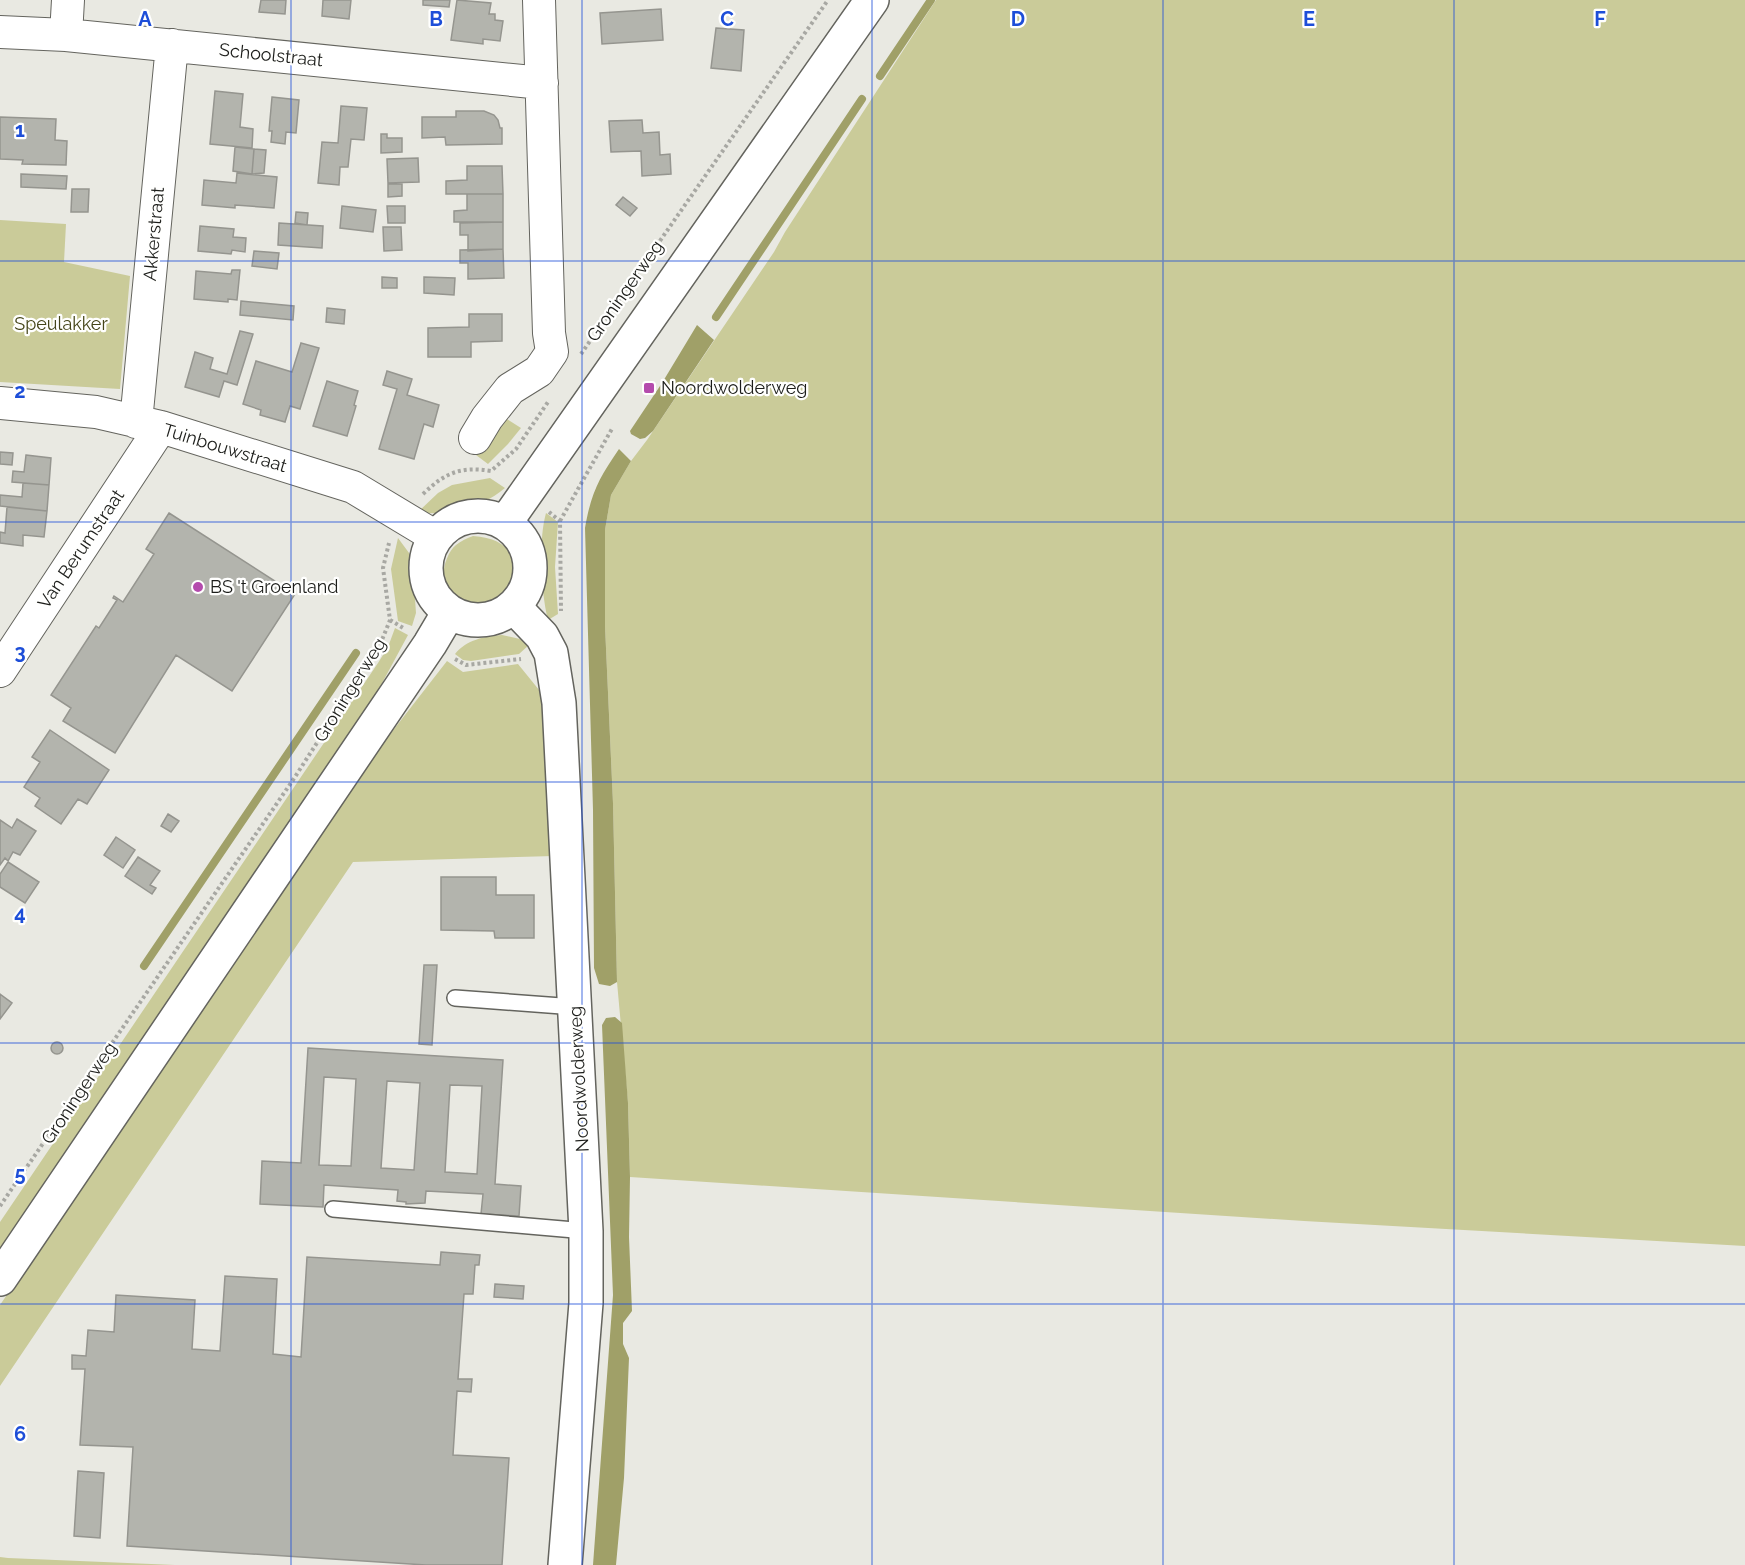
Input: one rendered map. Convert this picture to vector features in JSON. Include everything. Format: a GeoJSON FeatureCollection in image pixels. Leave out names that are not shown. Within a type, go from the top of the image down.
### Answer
{"type":"FeatureCollection","features":[{"type":"Feature","properties":{"kind":"main road","name":"Groningerweg"},"geometry":{"type":"LineString","coordinates":[[505,524],[872,0]]}},
{"type":"Feature","properties":{"kind":"main road"},"geometry":{"type":"LineString","coordinates":[[476,516],[491,518],[505,524],[520,536],[528,554],[531,572],[525,591],[514,607],[494,618],[471,620],[449,612],[431,591],[427,578],[428,556],[436,537],[454,523],[476,516]]}},
{"type":"Feature","properties":{"kind":"main road","name":"Noordwolderweg"},"geometry":{"type":"LineString","coordinates":[[514,607],[531,648],[552,653],[559,703],[586,1231],[586,1303],[565,1565]]}},
{"type":"Feature","properties":{"kind":"main road"},"geometry":{"type":"LineString","coordinates":[[0,1279],[430,644],[449,612]]}},
{"type":"Feature","properties":{"kind":"street"},"geometry":{"type":"LineString","coordinates":[[66,35],[68,0]]}},
{"type":"Feature","properties":{"kind":"street"},"geometry":{"type":"LineString","coordinates":[[475,438],[487,418],[510,389],[539,371],[552,352],[549,333],[539,0]]}},
{"type":"Feature","properties":{"kind":"street","name":"Schoolstraat"},"geometry":{"type":"LineString","coordinates":[[0,32],[66,35],[542,83]]}},
{"type":"Feature","properties":{"kind":"street","name":"Akkerstraat"},"geometry":{"type":"LineString","coordinates":[[149,425],[172,45]]}},
{"type":"Feature","properties":{"kind":"street","name":"Tuinbouwstraat"},"geometry":{"type":"LineString","coordinates":[[0,404],[96,412],[149,425],[353,487],[436,537]]}},
{"type":"Feature","properties":{"kind":"street","name":"Van Berumstraat"},"geometry":{"type":"LineString","coordinates":[[0,671],[149,425]]}},
{"type":"Feature","properties":{"kind":"lane"},"geometry":{"type":"LineString","coordinates":[[455,998],[575,1007]]}},
{"type":"Feature","properties":{"kind":"lane"},"geometry":{"type":"LineString","coordinates":[[333,1209],[586,1231]]}},
{"type":"Feature","properties":{"kind":"path","name":"Groningerweg"},"geometry":{"type":"LineString","coordinates":[[580,355],[828,0]]}},
{"type":"Feature","properties":{"kind":"path"},"geometry":{"type":"LineString","coordinates":[[553,394],[516,449],[491,471],[560,521]]}},
{"type":"Feature","properties":{"kind":"path"},"geometry":{"type":"LineString","coordinates":[[531,648],[561,618],[560,521],[615,423]]}},
{"type":"Feature","properties":{"kind":"path","name":"Groningerweg"},"geometry":{"type":"LineString","coordinates":[[0,1206],[286,790],[380,645],[390,620],[383,568],[392,530],[400,516],[434,484],[460,470],[473,468],[491,471]]}},
{"type":"Feature","properties":{"kind":"green space"},"geometry":{"type":"Polygon","coordinates":[[[936,0],[1745,0],[1745,1246],[1304,1221],[630,1177],[628,1103],[617,982],[613,803],[605,626],[605,530],[611,495],[631,461],[774,252],[936,0]]]}},
{"type":"Feature","properties":{"kind":"green space","name":"Speulakker"},"geometry":{"type":"Polygon","coordinates":[[[0,220],[66,224],[64,262],[130,276],[120,389],[0,382],[0,220]]]}},
{"type":"Feature","properties":{"kind":"green space"},"geometry":{"type":"Polygon","coordinates":[[[502,416],[521,428],[488,464],[476,455],[479,443],[502,416]]]}},
{"type":"Feature","properties":{"kind":"green space"},"geometry":{"type":"Polygon","coordinates":[[[490,478],[505,488],[475,506],[452,512],[417,513],[438,493],[452,485],[490,478]]]}},
{"type":"Feature","properties":{"kind":"green space"},"geometry":{"type":"Polygon","coordinates":[[[546,513],[558,522],[555,567],[558,614],[548,620],[541,567],[546,513]]]}},
{"type":"Feature","properties":{"kind":"green space"},"geometry":{"type":"Polygon","coordinates":[[[473,536],[498,542],[511,554],[514,569],[509,585],[499,598],[485,607],[469,608],[451,596],[444,583],[443,573],[447,557],[453,548],[473,536]]]}},
{"type":"Feature","properties":{"kind":"green space"},"geometry":{"type":"Polygon","coordinates":[[[398,538],[412,557],[416,613],[412,626],[398,621],[391,569],[398,538]]]}},
{"type":"Feature","properties":{"kind":"green space"},"geometry":{"type":"Polygon","coordinates":[[[395,628],[408,635],[360,724],[0,1256],[0,1222],[378,663],[388,647],[395,628]]]}},
{"type":"Feature","properties":{"kind":"green space"},"geometry":{"type":"Polygon","coordinates":[[[502,635],[520,639],[529,645],[519,654],[471,661],[463,660],[455,654],[465,645],[476,640],[502,635]]]}},
{"type":"Feature","properties":{"kind":"green space"},"geometry":{"type":"Polygon","coordinates":[[[447,661],[463,672],[518,664],[548,701],[554,856],[353,862],[0,1386],[0,1305],[363,769],[447,661]]]}},
{"type":"Feature","properties":{"kind":"green space"},"geometry":{"type":"Polygon","coordinates":[[[0,1557],[8,1558],[175,1565],[0,1565],[0,1557]]]}},
{"type":"Feature","properties":{"kind":"shaded area"},"geometry":{"type":"Polygon","coordinates":[[[697,325],[714,340],[653,431],[640,439],[630,431],[697,325]]]}},
{"type":"Feature","properties":{"kind":"shaded area"},"geometry":{"type":"Polygon","coordinates":[[[619,449],[631,461],[611,495],[605,530],[605,626],[613,803],[617,982],[610,986],[599,984],[594,968],[593,810],[585,528],[597,486],[619,449]]]}},
{"type":"Feature","properties":{"kind":"shaded area"},"geometry":{"type":"Polygon","coordinates":[[[615,1017],[622,1023],[628,1103],[632,1311],[623,1323],[623,1344],[629,1358],[624,1478],[616,1565],[593,1565],[613,1295],[602,1025],[606,1018],[615,1017]]]}},
{"type":"Feature","properties":{"kind":"building"},"geometry":{"type":"Polygon","coordinates":[[[261,0],[286,0],[285,14],[259,12],[261,0]]]}},
{"type":"Feature","properties":{"kind":"building"},"geometry":{"type":"Polygon","coordinates":[[[323,0],[351,0],[349,19],[322,16],[323,0]]]}},
{"type":"Feature","properties":{"kind":"building"},"geometry":{"type":"Polygon","coordinates":[[[423,0],[450,0],[449,7],[423,5],[423,0]]]}},
{"type":"Feature","properties":{"kind":"building"},"geometry":{"type":"Polygon","coordinates":[[[457,0],[491,3],[489,14],[495,14],[495,20],[503,21],[500,41],[483,39],[483,44],[451,40],[457,0]]]}},
{"type":"Feature","properties":{"kind":"building"},"geometry":{"type":"Polygon","coordinates":[[[661,9],[663,40],[602,44],[600,13],[661,9]]]}},
{"type":"Feature","properties":{"kind":"building"},"geometry":{"type":"Polygon","coordinates":[[[716,28],[744,30],[741,71],[711,68],[716,28]]]}},
{"type":"Feature","properties":{"kind":"building"},"geometry":{"type":"Polygon","coordinates":[[[215,91],[243,94],[240,127],[253,129],[252,148],[210,144],[215,91]]]}},
{"type":"Feature","properties":{"kind":"building"},"geometry":{"type":"Polygon","coordinates":[[[272,97],[299,100],[296,133],[286,132],[285,144],[271,142],[272,131],[269,131],[272,97]]]}},
{"type":"Feature","properties":{"kind":"building"},"geometry":{"type":"Polygon","coordinates":[[[341,106],[367,108],[364,140],[351,139],[348,167],[340,167],[339,185],[318,183],[322,142],[338,143],[341,106]]]}},
{"type":"Feature","properties":{"kind":"building"},"geometry":{"type":"Polygon","coordinates":[[[456,111],[484,111],[494,115],[502,128],[502,144],[446,145],[445,137],[422,138],[422,117],[456,117],[456,111]]]}},
{"type":"Feature","properties":{"kind":"building"},"geometry":{"type":"Polygon","coordinates":[[[0,117],[56,119],[55,140],[67,141],[66,165],[22,164],[23,160],[0,159],[0,117]]]}},
{"type":"Feature","properties":{"kind":"building"},"geometry":{"type":"Polygon","coordinates":[[[642,120],[643,133],[659,132],[660,155],[670,154],[671,174],[642,176],[641,151],[611,152],[609,121],[642,120]]]}},
{"type":"Feature","properties":{"kind":"building"},"geometry":{"type":"Polygon","coordinates":[[[381,134],[387,134],[387,138],[402,138],[402,152],[381,153],[381,134]]]}},
{"type":"Feature","properties":{"kind":"building"},"geometry":{"type":"Polygon","coordinates":[[[235,147],[254,149],[252,174],[233,171],[235,147]]]}},
{"type":"Feature","properties":{"kind":"building"},"geometry":{"type":"Polygon","coordinates":[[[254,149],[266,150],[264,173],[252,174],[254,149]]]}},
{"type":"Feature","properties":{"kind":"building"},"geometry":{"type":"Polygon","coordinates":[[[418,158],[419,182],[388,183],[387,159],[418,158]]]}},
{"type":"Feature","properties":{"kind":"building"},"geometry":{"type":"Polygon","coordinates":[[[467,166],[502,166],[503,194],[446,194],[446,181],[467,180],[467,166]]]}},
{"type":"Feature","properties":{"kind":"building"},"geometry":{"type":"Polygon","coordinates":[[[237,173],[277,177],[274,208],[202,205],[204,180],[236,183],[237,173]]]}},
{"type":"Feature","properties":{"kind":"building"},"geometry":{"type":"Polygon","coordinates":[[[21,174],[67,176],[66,189],[21,187],[21,174]]]}},
{"type":"Feature","properties":{"kind":"building"},"geometry":{"type":"Polygon","coordinates":[[[388,184],[402,184],[402,196],[388,197],[388,184]]]}},
{"type":"Feature","properties":{"kind":"building"},"geometry":{"type":"Polygon","coordinates":[[[72,189],[89,189],[88,212],[71,212],[72,189]]]}},
{"type":"Feature","properties":{"kind":"building"},"geometry":{"type":"Polygon","coordinates":[[[467,194],[503,194],[503,222],[454,222],[454,211],[467,210],[467,194]]]}},
{"type":"Feature","properties":{"kind":"building"},"geometry":{"type":"Polygon","coordinates":[[[623,197],[637,208],[630,216],[616,205],[623,197]]]}},
{"type":"Feature","properties":{"kind":"building"},"geometry":{"type":"Polygon","coordinates":[[[342,206],[376,210],[373,232],[340,228],[342,206]]]}},
{"type":"Feature","properties":{"kind":"building"},"geometry":{"type":"Polygon","coordinates":[[[387,206],[405,206],[405,223],[388,223],[387,206]]]}},
{"type":"Feature","properties":{"kind":"building"},"geometry":{"type":"Polygon","coordinates":[[[296,212],[308,213],[307,225],[295,223],[296,212]]]}},
{"type":"Feature","properties":{"kind":"building"},"geometry":{"type":"Polygon","coordinates":[[[503,222],[503,249],[468,251],[468,235],[460,235],[460,223],[503,222]]]}},
{"type":"Feature","properties":{"kind":"building"},"geometry":{"type":"Polygon","coordinates":[[[279,223],[323,226],[322,248],[278,245],[279,223]]]}},
{"type":"Feature","properties":{"kind":"building"},"geometry":{"type":"Polygon","coordinates":[[[200,226],[234,229],[233,237],[246,238],[245,252],[232,250],[231,254],[198,251],[200,226]]]}},
{"type":"Feature","properties":{"kind":"building"},"geometry":{"type":"Polygon","coordinates":[[[383,227],[401,227],[402,250],[384,251],[383,227]]]}},
{"type":"Feature","properties":{"kind":"building"},"geometry":{"type":"Polygon","coordinates":[[[503,249],[504,278],[468,279],[468,263],[460,263],[460,250],[503,249]]]}},
{"type":"Feature","properties":{"kind":"building"},"geometry":{"type":"Polygon","coordinates":[[[254,251],[279,253],[277,269],[252,266],[254,251]]]}},
{"type":"Feature","properties":{"kind":"building"},"geometry":{"type":"Polygon","coordinates":[[[232,270],[240,270],[237,300],[228,299],[228,302],[194,299],[196,271],[231,274],[232,270]]]}},
{"type":"Feature","properties":{"kind":"building"},"geometry":{"type":"Polygon","coordinates":[[[382,277],[397,278],[397,288],[382,288],[382,277]]]}},
{"type":"Feature","properties":{"kind":"building"},"geometry":{"type":"Polygon","coordinates":[[[424,277],[455,278],[454,295],[424,293],[424,277]]]}},
{"type":"Feature","properties":{"kind":"building"},"geometry":{"type":"Polygon","coordinates":[[[241,301],[294,306],[293,320],[240,315],[241,301]]]}},
{"type":"Feature","properties":{"kind":"building"},"geometry":{"type":"Polygon","coordinates":[[[327,308],[345,310],[344,324],[326,322],[327,308]]]}},
{"type":"Feature","properties":{"kind":"building"},"geometry":{"type":"Polygon","coordinates":[[[469,314],[502,314],[502,341],[471,342],[471,357],[428,357],[428,328],[469,327],[469,314]]]}},
{"type":"Feature","properties":{"kind":"building"},"geometry":{"type":"Polygon","coordinates":[[[240,331],[253,334],[237,385],[224,381],[219,397],[185,387],[195,352],[213,358],[210,369],[227,374],[240,331]]]}},
{"type":"Feature","properties":{"kind":"building"},"geometry":{"type":"Polygon","coordinates":[[[301,343],[319,348],[300,409],[290,406],[285,422],[260,415],[261,410],[243,404],[256,361],[292,372],[301,343]]]}},
{"type":"Feature","properties":{"kind":"building"},"geometry":{"type":"Polygon","coordinates":[[[387,371],[412,379],[407,395],[439,405],[433,427],[424,424],[414,459],[379,449],[397,389],[383,385],[387,371]]]}},
{"type":"Feature","properties":{"kind":"building"},"geometry":{"type":"Polygon","coordinates":[[[327,381],[358,391],[347,436],[313,426],[327,381]]]}},
{"type":"Feature","properties":{"kind":"building"},"geometry":{"type":"Polygon","coordinates":[[[0,452],[13,453],[12,465],[0,464],[0,452]]]}},
{"type":"Feature","properties":{"kind":"building"},"geometry":{"type":"Polygon","coordinates":[[[26,455],[51,458],[49,485],[12,482],[13,471],[24,472],[26,455]]]}},
{"type":"Feature","properties":{"kind":"building"},"geometry":{"type":"Polygon","coordinates":[[[23,483],[49,485],[47,511],[0,506],[0,495],[22,497],[23,483]]]}},
{"type":"Feature","properties":{"kind":"building"},"geometry":{"type":"Polygon","coordinates":[[[7,507],[47,511],[44,537],[23,535],[23,546],[0,543],[0,532],[5,533],[7,507]]]}},
{"type":"Feature","properties":{"kind":"building"},"geometry":{"type":"Polygon","coordinates":[[[169,513],[295,594],[232,691],[176,655],[115,753],[63,721],[71,708],[51,695],[96,626],[99,628],[117,600],[113,598],[114,596],[123,602],[154,554],[146,549],[169,513]]]}},
{"type":"Feature","properties":{"kind":"building"},"geometry":{"type":"Polygon","coordinates":[[[50,730],[109,770],[87,804],[78,799],[61,824],[35,806],[40,798],[24,787],[40,762],[32,757],[50,730]]]}},
{"type":"Feature","properties":{"kind":"building"},"geometry":{"type":"Polygon","coordinates":[[[168,814],[179,821],[171,832],[161,826],[168,814]]]}},
{"type":"Feature","properties":{"kind":"building"},"geometry":{"type":"Polygon","coordinates":[[[17,819],[36,831],[20,855],[13,852],[8,861],[5,858],[0,865],[0,820],[12,828],[17,819]]]}},
{"type":"Feature","properties":{"kind":"building"},"geometry":{"type":"Polygon","coordinates":[[[116,837],[135,850],[123,868],[104,855],[116,837]]]}},
{"type":"Feature","properties":{"kind":"building"},"geometry":{"type":"Polygon","coordinates":[[[138,857],[160,871],[150,885],[156,888],[152,894],[125,876],[138,857]]]}},
{"type":"Feature","properties":{"kind":"building"},"geometry":{"type":"Polygon","coordinates":[[[8,862],[39,882],[25,903],[0,887],[0,874],[8,862]]]}},
{"type":"Feature","properties":{"kind":"building"},"geometry":{"type":"Polygon","coordinates":[[[441,877],[496,877],[496,895],[534,895],[534,938],[495,938],[494,931],[441,930],[441,877]]]}},
{"type":"Feature","properties":{"kind":"building"},"geometry":{"type":"Polygon","coordinates":[[[424,965],[437,965],[432,1045],[419,1044],[424,965]]]}},
{"type":"Feature","properties":{"kind":"building"},"geometry":{"type":"Polygon","coordinates":[[[0,994],[12,1003],[0,1019],[0,994]]]}},
{"type":"Feature","properties":{"kind":"building"},"geometry":{"type":"Polygon","coordinates":[[[59,1042],[63,1048],[59,1054],[55,1054],[51,1046],[59,1042]]]}},
{"type":"Feature","properties":{"kind":"building"},"geometry":{"type":"Polygon","coordinates":[[[308,1048],[503,1060],[495,1184],[521,1186],[519,1216],[481,1214],[483,1194],[426,1191],[425,1203],[406,1204],[406,1202],[397,1201],[398,1190],[324,1185],[323,1207],[260,1204],[262,1161],[301,1163],[308,1048]],[[324,1077],[319,1165],[351,1166],[356,1079],[324,1077]],[[387,1081],[381,1168],[414,1170],[420,1083],[387,1081]],[[450,1085],[445,1172],[477,1174],[482,1086],[450,1085]]]}},
{"type":"Feature","properties":{"kind":"building"},"geometry":{"type":"Polygon","coordinates":[[[441,1252],[480,1255],[479,1265],[475,1265],[473,1294],[464,1294],[458,1379],[472,1379],[471,1392],[457,1391],[453,1455],[509,1458],[502,1565],[426,1565],[127,1546],[133,1447],[80,1445],[85,1369],[72,1369],[72,1355],[86,1356],[88,1330],[114,1332],[116,1295],[195,1300],[192,1349],[220,1351],[225,1276],[277,1279],[273,1354],[301,1357],[307,1257],[440,1265],[441,1252]]]}},
{"type":"Feature","properties":{"kind":"building"},"geometry":{"type":"Polygon","coordinates":[[[495,1284],[524,1286],[523,1299],[494,1297],[495,1284]]]}},
{"type":"Feature","properties":{"kind":"building"},"geometry":{"type":"Polygon","coordinates":[[[78,1471],[104,1473],[100,1538],[74,1536],[78,1471]]]}},
{"type":"Feature","properties":{"kind":"waterway"},"geometry":{"type":"LineString","coordinates":[[880,76],[931,0]]}},
{"type":"Feature","properties":{"kind":"waterway"},"geometry":{"type":"LineString","coordinates":[[716,317],[862,99]]}},
{"type":"Feature","properties":{"kind":"waterway"},"geometry":{"type":"LineString","coordinates":[[144,966],[356,653]]}},
{"type":"Feature","properties":{"kind":"place","name":"Noordwolderweg"},"geometry":{"type":"Point","coordinates":[649,388]}},
{"type":"Feature","properties":{"kind":"place","name":"BS 't Groenland"},"geometry":{"type":"Point","coordinates":[198,587]}}]}
